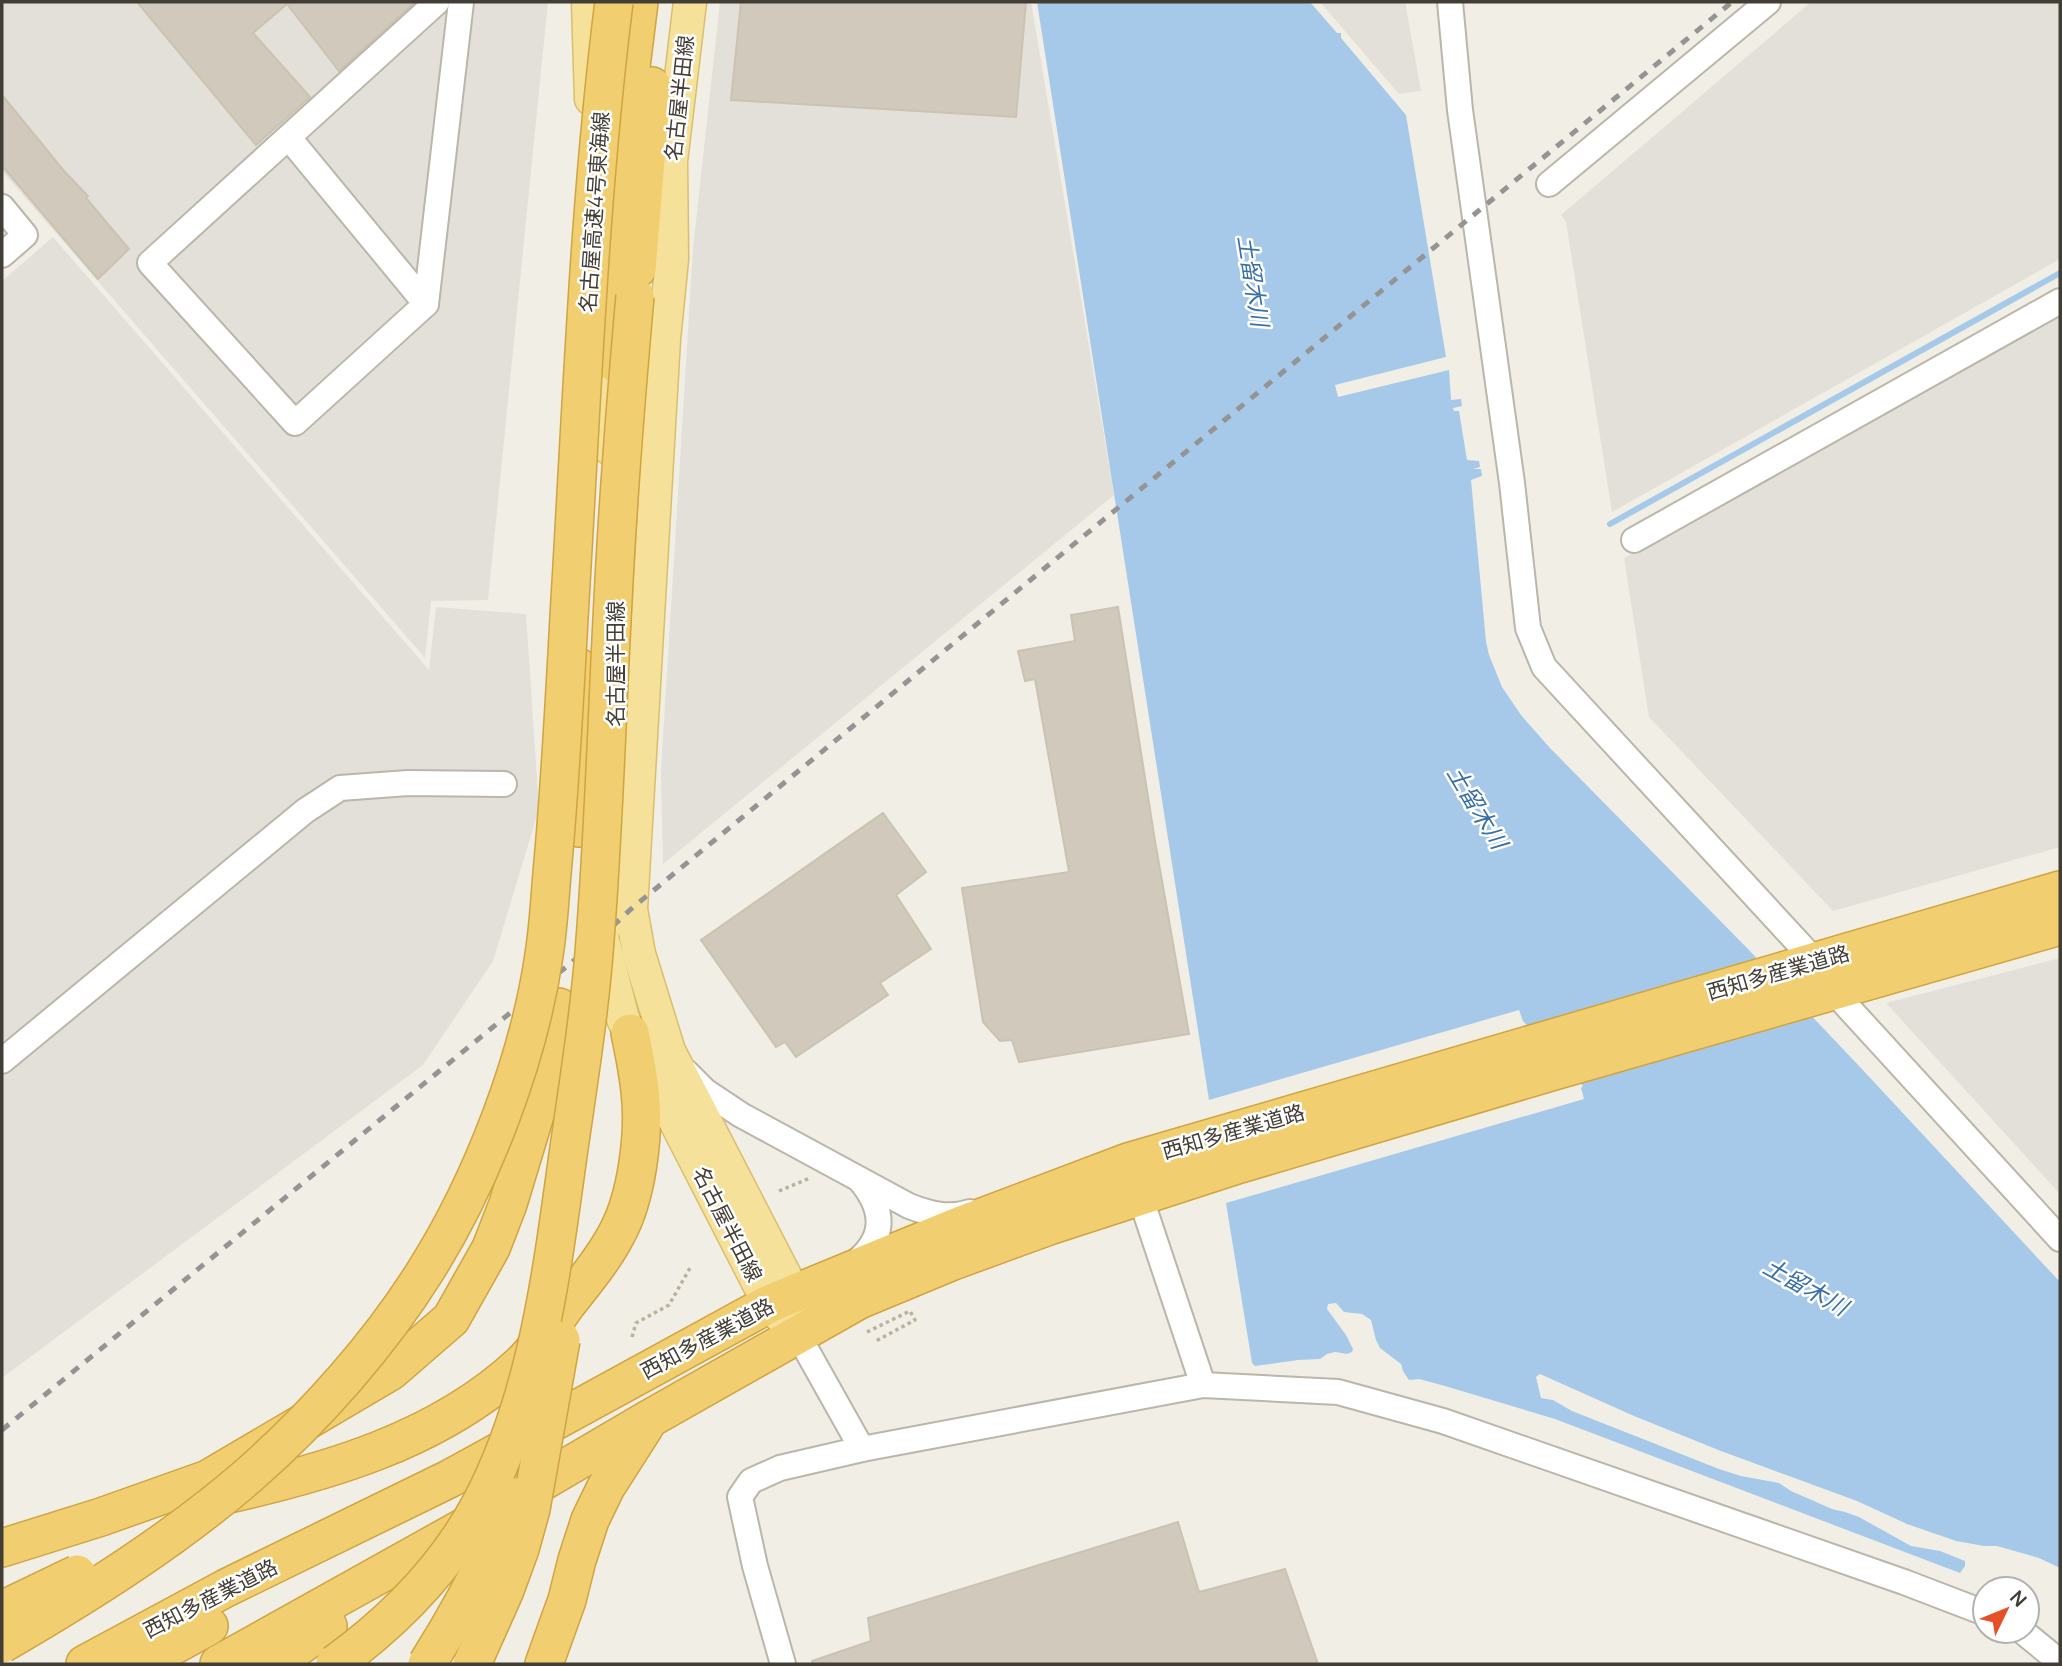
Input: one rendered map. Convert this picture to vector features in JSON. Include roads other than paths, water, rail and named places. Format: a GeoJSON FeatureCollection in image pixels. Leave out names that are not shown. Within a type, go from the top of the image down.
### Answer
{"type":"FeatureCollection","features":[{"type":"Feature","properties":{"kind":"highway","name":"名古屋高速4号東海線"},"geometry":{"type":"LineString","coordinates":[[575,521],[579,423],[604,81],[614,2]]}},
{"type":"Feature","properties":{"kind":"highway"},"geometry":{"type":"LineString","coordinates":[[613,520],[616,188],[639,2]]}},
{"type":"Feature","properties":{"kind":"highway"},"geometry":{"type":"LineString","coordinates":[[335,1664],[396,1616],[422,1588],[462,1535],[480,1504],[508,1441],[526,1388],[542,1318],[558,1234],[586,1032],[595,941],[606,782],[620,483],[652,86],[663,2]]}},
{"type":"Feature","properties":{"kind":"highway"},"geometry":{"type":"LineString","coordinates":[[472,1664],[505,1590],[531,1509],[577,1251],[605,1031],[621,831],[635,433],[635,296]]}},
{"type":"Feature","properties":{"kind":"highway"},"geometry":{"type":"LineString","coordinates":[[2,1548],[208,1479],[391,1371],[451,1319],[491,1248],[508,1204],[538,1105],[570,948],[576,892],[582,719],[575,521]]}},
{"type":"Feature","properties":{"kind":"highway"},"geometry":{"type":"LineString","coordinates":[[2,1644],[141,1557],[218,1500],[261,1464],[374,1345],[432,1259],[466,1196],[507,1098],[534,1006],[544,957],[556,827],[575,521]]}},
{"type":"Feature","properties":{"kind":"highway","name":"西知多産業道路"},"geometry":{"type":"LineString","coordinates":[[219,1664],[477,1520],[859,1300],[953,1261],[1140,1196],[1554,1072],[2060,890]]}},
{"type":"Feature","properties":{"kind":"highway","name":"西知多産業道路"},"geometry":{"type":"LineString","coordinates":[[85,1664],[226,1588],[449,1479],[781,1298],[1005,1207],[1128,1162],[1527,1045],[2060,926]]}},
{"type":"Feature","properties":{"kind":"highway"},"geometry":{"type":"LineString","coordinates":[[101,1517],[180,1506],[268,1486],[361,1457],[446,1418],[490,1390],[525,1360],[604,1256],[618,1233],[629,1206],[639,1149],[640,1093],[630,1033]]}},
{"type":"Feature","properties":{"kind":"highway"},"geometry":{"type":"LineString","coordinates":[[427,1664],[472,1589],[493,1546],[550,1401]]}},
{"type":"Feature","properties":{"kind":"highway"},"geometry":{"type":"LineString","coordinates":[[2,1610],[134,1545],[261,1456],[313,1412]]}},
{"type":"Feature","properties":{"kind":"highway"},"geometry":{"type":"LineString","coordinates":[[544,1664],[567,1600],[590,1520],[606,1487],[649,1419]]}},
{"type":"Feature","properties":{"kind":"highway","name":"西知多産業道路"},"geometry":{"type":"LineString","coordinates":[[140,1664],[229,1614],[449,1479]]}},
{"type":"Feature","properties":{"kind":"highway","name":"西知多産業道路"},"geometry":{"type":"LineString","coordinates":[[272,1664],[477,1520]]}},
{"type":"Feature","properties":{"kind":"main road","name":"名古屋半田線"},"geometry":{"type":"LineString","coordinates":[[588,2],[619,677],[602,937],[623,1018],[630,1033],[781,1298]]}},
{"type":"Feature","properties":{"kind":"main road","name":"名古屋半田線"},"geometry":{"type":"LineString","coordinates":[[690,2],[671,161],[672,259],[662,363],[631,909],[639,954],[669,1051],[721,1153],[798,1335]]}},
{"type":"Feature","properties":{"kind":"street"},"geometry":{"type":"LineString","coordinates":[[437,2],[150,263],[295,423],[426,304],[461,2]]}},
{"type":"Feature","properties":{"kind":"street"},"geometry":{"type":"LineString","coordinates":[[1450,2],[1460,110],[1512,483],[1528,628],[1544,667],[1816,979],[2060,1239]]}},
{"type":"Feature","properties":{"kind":"street"},"geometry":{"type":"LineString","coordinates":[[1549,184],[1768,2]]}},
{"type":"Feature","properties":{"kind":"street"},"geometry":{"type":"LineString","coordinates":[[289,138],[426,304]]}},
{"type":"Feature","properties":{"kind":"street"},"geometry":{"type":"LineString","coordinates":[[2,207],[25,234],[2,255]]}},
{"type":"Feature","properties":{"kind":"street"},"geometry":{"type":"LineString","coordinates":[[1634,540],[2060,301]]}},
{"type":"Feature","properties":{"kind":"street"},"geometry":{"type":"LineString","coordinates":[[2,1061],[305,811],[340,789],[408,783],[504,784]]}},
{"type":"Feature","properties":{"kind":"street"},"geometry":{"type":"LineString","coordinates":[[669,1051],[705,1091],[755,1123],[909,1206],[936,1215],[965,1213],[1059,1181],[1128,1162]]}},
{"type":"Feature","properties":{"kind":"street"},"geometry":{"type":"LineString","coordinates":[[721,1153],[727,1135],[734,1127],[755,1123]]}},
{"type":"Feature","properties":{"kind":"street"},"geometry":{"type":"LineString","coordinates":[[844,1272],[869,1249],[875,1241],[878,1229],[877,1204],[860,1180]]}},
{"type":"Feature","properties":{"kind":"street"},"geometry":{"type":"LineString","coordinates":[[1140,1196],[1203,1385]]}},
{"type":"Feature","properties":{"kind":"street"},"geometry":{"type":"LineString","coordinates":[[798,1335],[862,1449]]}},
{"type":"Feature","properties":{"kind":"street"},"geometry":{"type":"LineString","coordinates":[[783,1664],[755,1566],[740,1497],[751,1481],[780,1468],[862,1449],[1203,1385],[1338,1392],[1443,1421],[1971,1608]]}},
{"type":"Feature","properties":{"kind":"street"},"geometry":{"type":"LineString","coordinates":[[2039,1645],[2060,1662]]}},
{"type":"Feature","properties":{"kind":"water","name":"土留木川"},"geometry":{"type":"Polygon","coordinates":[[[1037,2],[1310,2],[1337,33],[1341,33],[1341,38],[1406,115],[1446,357],[1335,385],[1338,397],[1449,370],[1451,400],[1461,399],[1462,406],[1453,408],[1454,411],[1459,411],[1467,460],[1479,461],[1480,467],[1473,469],[1481,469],[1482,476],[1471,480],[1486,642],[1502,687],[1521,715],[1550,748],[1747,948],[2060,1282],[2060,1568],[2039,1558],[1997,1546],[1956,1541],[1907,1524],[1857,1501],[1634,1416],[1540,1374],[1536,1377],[1541,1398],[1553,1400],[1572,1411],[1719,1469],[1779,1483],[1832,1509],[1859,1517],[1911,1546],[1940,1551],[1965,1561],[1965,1566],[1960,1573],[1555,1419],[1419,1379],[1409,1380],[1401,1364],[1380,1348],[1371,1320],[1362,1314],[1344,1312],[1336,1303],[1328,1304],[1327,1309],[1346,1335],[1352,1352],[1335,1352],[1320,1359],[1255,1366],[1252,1363],[1226,1203],[1584,1099],[1581,1088],[1583,1086],[1523,1021],[1519,1010],[1209,1100],[1037,2]]]}},
{"type":"Feature","properties":{"kind":"waterway"},"geometry":{"type":"LineString","coordinates":[[1610,524],[2060,273]]}},
{"type":"Feature","properties":{"kind":"railway"},"geometry":{"type":"LineString","coordinates":[[2,1430],[1732,2]]}}]}
